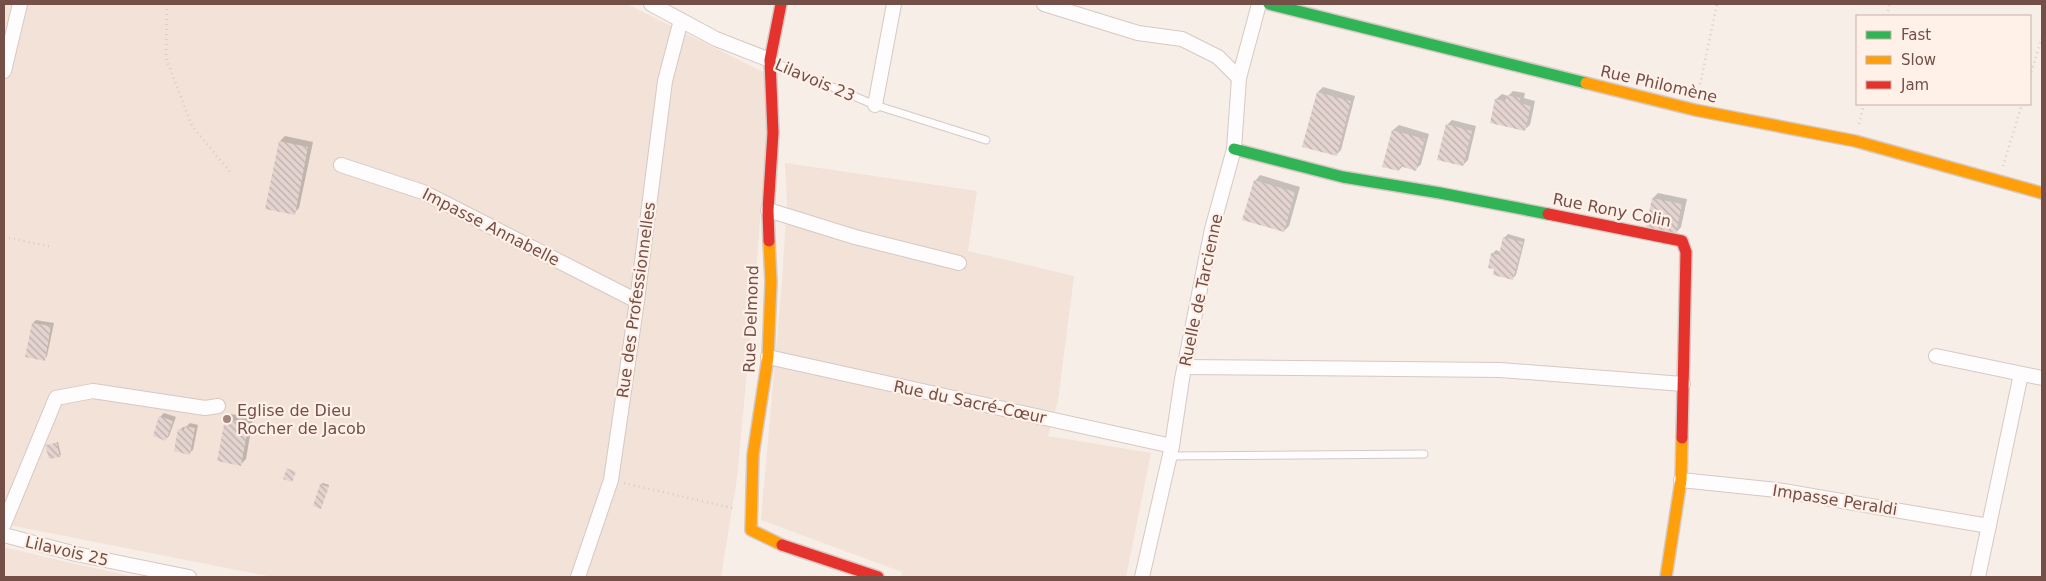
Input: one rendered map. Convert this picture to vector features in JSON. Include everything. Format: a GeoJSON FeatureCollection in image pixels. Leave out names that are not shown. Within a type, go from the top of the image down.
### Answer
{"type":"FeatureCollection","features":[{"type":"Feature","properties":{"kind":"street"},"geometry":{"type":"LineString","coordinates":[[4,71],[20,4]]}},
{"type":"Feature","properties":{"kind":"street","name":"Lilavois 23"},"geometry":{"type":"LineString","coordinates":[[651,4],[716,39],[770,60]]}},
{"type":"Feature","properties":{"kind":"street","name":"Rue Delmond"},"geometry":{"type":"LineString","coordinates":[[782,4],[770,60],[773,133],[768,210],[770,282],[768,358],[753,455],[751,530],[791,550],[878,577]]}},
{"type":"Feature","properties":{"kind":"street"},"geometry":{"type":"LineString","coordinates":[[875,105],[894,4]]}},
{"type":"Feature","properties":{"kind":"street"},"geometry":{"type":"LineString","coordinates":[[1044,4],[1138,34],[1182,39],[1218,57],[1239,78]]}},
{"type":"Feature","properties":{"kind":"street","name":"Ruelle de Tarcienne"},"geometry":{"type":"LineString","coordinates":[[1142,577],[1171,451],[1212,229],[1234,149],[1239,78],[1259,4]]}},
{"type":"Feature","properties":{"kind":"street","name":"Rue Philomène"},"geometry":{"type":"LineString","coordinates":[[1269,4],[1695,110],[1855,141],[2042,194]]}},
{"type":"Feature","properties":{"kind":"street","name":"Rue des Professionnelles"},"geometry":{"type":"LineString","coordinates":[[578,577],[611,480],[637,300],[665,81],[681,20]]}},
{"type":"Feature","properties":{"kind":"street","name":"Rue Rony Colin"},"geometry":{"type":"LineString","coordinates":[[1234,149],[1343,177],[1440,193],[1682,241],[1686,252],[1681,480],[1666,577]]}},
{"type":"Feature","properties":{"kind":"street","name":"Impasse Annabelle"},"geometry":{"type":"LineString","coordinates":[[341,165],[423,192],[637,300]]}},
{"type":"Feature","properties":{"kind":"street"},"geometry":{"type":"LineString","coordinates":[[768,210],[856,237],[959,263]]}},
{"type":"Feature","properties":{"kind":"street"},"geometry":{"type":"LineString","coordinates":[[1936,356],[2042,378]]}},
{"type":"Feature","properties":{"kind":"street","name":"Rue du Sacré-Cœur"},"geometry":{"type":"LineString","coordinates":[[768,358],[1171,451]]}},
{"type":"Feature","properties":{"kind":"street"},"geometry":{"type":"LineString","coordinates":[[1185,367],[1500,370],[1683,384]]}},
{"type":"Feature","properties":{"kind":"street"},"geometry":{"type":"LineString","coordinates":[[1978,577],[2021,374]]}},
{"type":"Feature","properties":{"kind":"street"},"geometry":{"type":"LineString","coordinates":[[4,524],[56,398],[93,391],[206,408],[218,406]]}},
{"type":"Feature","properties":{"kind":"street","name":"Impasse Peraldi"},"geometry":{"type":"LineString","coordinates":[[1681,480],[1777,490],[1988,526]]}},
{"type":"Feature","properties":{"kind":"street","name":"Lilavois 25"},"geometry":{"type":"LineString","coordinates":[[4,536],[76,554],[189,577]]}},
{"type":"Feature","properties":{"kind":"lane","name":"Lilavois 23"},"geometry":{"type":"LineString","coordinates":[[770,60],[875,105],[986,140]]}},
{"type":"Feature","properties":{"kind":"lane","name":"Rue du Sacré-Cœur"},"geometry":{"type":"LineString","coordinates":[[1171,451],[1424,454]]}},
{"type":"Feature","properties":{"kind":"path"},"geometry":{"type":"LineString","coordinates":[[167,4],[166,58],[188,118],[192,126],[232,174]]}},
{"type":"Feature","properties":{"kind":"path"},"geometry":{"type":"LineString","coordinates":[[1695,110],[1717,4]]}},
{"type":"Feature","properties":{"kind":"path"},"geometry":{"type":"LineString","coordinates":[[2031,74],[2042,37]]}},
{"type":"Feature","properties":{"kind":"path"},"geometry":{"type":"LineString","coordinates":[[1855,141],[1864,105]]}},
{"type":"Feature","properties":{"kind":"path"},"geometry":{"type":"LineString","coordinates":[[1998,182],[2022,105]]}},
{"type":"Feature","properties":{"kind":"path"},"geometry":{"type":"LineString","coordinates":[[4,236],[52,247]]}},
{"type":"Feature","properties":{"kind":"path"},"geometry":{"type":"LineString","coordinates":[[611,480],[752,513]]}},
{"type":"Feature","properties":{"kind":"shaded area"},"geometry":{"type":"Polygon","coordinates":[[[4,4],[627,4],[771,76],[755,286],[737,478],[721,577],[273,577],[4,524],[4,4]]]}},
{"type":"Feature","properties":{"kind":"shaded area"},"geometry":{"type":"Polygon","coordinates":[[[785,163],[977,191],[968,251],[1074,276],[1058,400],[1048,436],[1151,453],[1126,577],[901,577],[902,572],[761,520],[782,282],[787,201],[785,163]]]}},
{"type":"Feature","properties":{"kind":"shaded area"},"geometry":{"type":"Polygon","coordinates":[[[4,547],[45,557],[134,577],[4,577],[4,547]]]}},
{"type":"Feature","properties":{"kind":"building"},"geometry":{"type":"Polygon","coordinates":[[[1317,92],[1351,101],[1337,156],[1302,147],[1317,92]]]}},
{"type":"Feature","properties":{"kind":"building"},"geometry":{"type":"Polygon","coordinates":[[[1507,95],[1520,98],[1519,103],[1531,106],[1525,131],[1490,123],[1495,99],[1505,101],[1507,95]]]}},
{"type":"Feature","properties":{"kind":"building"},"geometry":{"type":"Polygon","coordinates":[[[1446,124],[1472,131],[1463,166],[1437,160],[1446,124]]]}},
{"type":"Feature","properties":{"kind":"building"},"geometry":{"type":"Polygon","coordinates":[[[1392,130],[1425,139],[1416,171],[1400,166],[1399,171],[1382,167],[1392,130]]]}},
{"type":"Feature","properties":{"kind":"building"},"geometry":{"type":"Polygon","coordinates":[[[279,141],[308,147],[295,215],[265,209],[279,141]]]}},
{"type":"Feature","properties":{"kind":"building"},"geometry":{"type":"Polygon","coordinates":[[[1254,180],[1295,192],[1284,232],[1242,220],[1254,180]]]}},
{"type":"Feature","properties":{"kind":"building"},"geometry":{"type":"Polygon","coordinates":[[[1652,198],[1682,204],[1676,234],[1646,228],[1652,198]]]}},
{"type":"Feature","properties":{"kind":"building"},"geometry":{"type":"Polygon","coordinates":[[[1503,237],[1523,242],[1513,280],[1493,275],[1494,269],[1488,268],[1491,253],[1499,255],[1503,237]]]}},
{"type":"Feature","properties":{"kind":"building"},"geometry":{"type":"Polygon","coordinates":[[[32,323],[51,326],[45,361],[25,357],[32,323]]]}},
{"type":"Feature","properties":{"kind":"building"},"geometry":{"type":"Polygon","coordinates":[[[159,416],[173,421],[166,441],[153,436],[159,416]]]}},
{"type":"Feature","properties":{"kind":"building"},"geometry":{"type":"Polygon","coordinates":[[[225,419],[249,423],[241,466],[217,461],[225,419]]]}},
{"type":"Feature","properties":{"kind":"building"},"geometry":{"type":"Polygon","coordinates":[[[185,426],[195,428],[190,455],[174,451],[178,429],[184,430],[185,426]]]}},
{"type":"Feature","properties":{"kind":"building"},"geometry":{"type":"Polygon","coordinates":[[[57,443],[60,457],[49,459],[45,445],[57,443]]]}},
{"type":"Feature","properties":{"kind":"building"},"geometry":{"type":"Polygon","coordinates":[[[287,468],[296,472],[292,482],[283,479],[287,468]]]}},
{"type":"Feature","properties":{"kind":"building"},"geometry":{"type":"Polygon","coordinates":[[[320,484],[329,487],[321,509],[313,506],[320,484]]]}},
{"type":"Feature","properties":{"kind":"traffic: fast"},"geometry":{"type":"LineString","coordinates":[[1269,4],[1586,83]]}},
{"type":"Feature","properties":{"kind":"traffic: fast"},"geometry":{"type":"LineString","coordinates":[[1234,149],[1343,177],[1548,214]]}},
{"type":"Feature","properties":{"kind":"traffic: slow"},"geometry":{"type":"LineString","coordinates":[[1586,83],[1695,110],[1855,141],[2042,193]]}},
{"type":"Feature","properties":{"kind":"traffic: slow"},"geometry":{"type":"LineString","coordinates":[[769,241],[771,282],[768,357],[753,455],[751,530],[782,545]]}},
{"type":"Feature","properties":{"kind":"traffic: slow"},"geometry":{"type":"LineString","coordinates":[[1666,577],[1681,480],[1682,438]]}},
{"type":"Feature","properties":{"kind":"traffic: jam"},"geometry":{"type":"LineString","coordinates":[[769,241],[768,210],[773,133],[770,60],[781,4]]}},
{"type":"Feature","properties":{"kind":"traffic: jam"},"geometry":{"type":"LineString","coordinates":[[1548,214],[1682,241],[1686,252],[1682,438]]}},
{"type":"Feature","properties":{"kind":"traffic: jam"},"geometry":{"type":"LineString","coordinates":[[782,545],[878,577]]}},
{"type":"Feature","properties":{"kind":"place","name":"Eglise de Dieu Rocher de Jacob"},"geometry":{"type":"Point","coordinates":[227,419]}}]}
